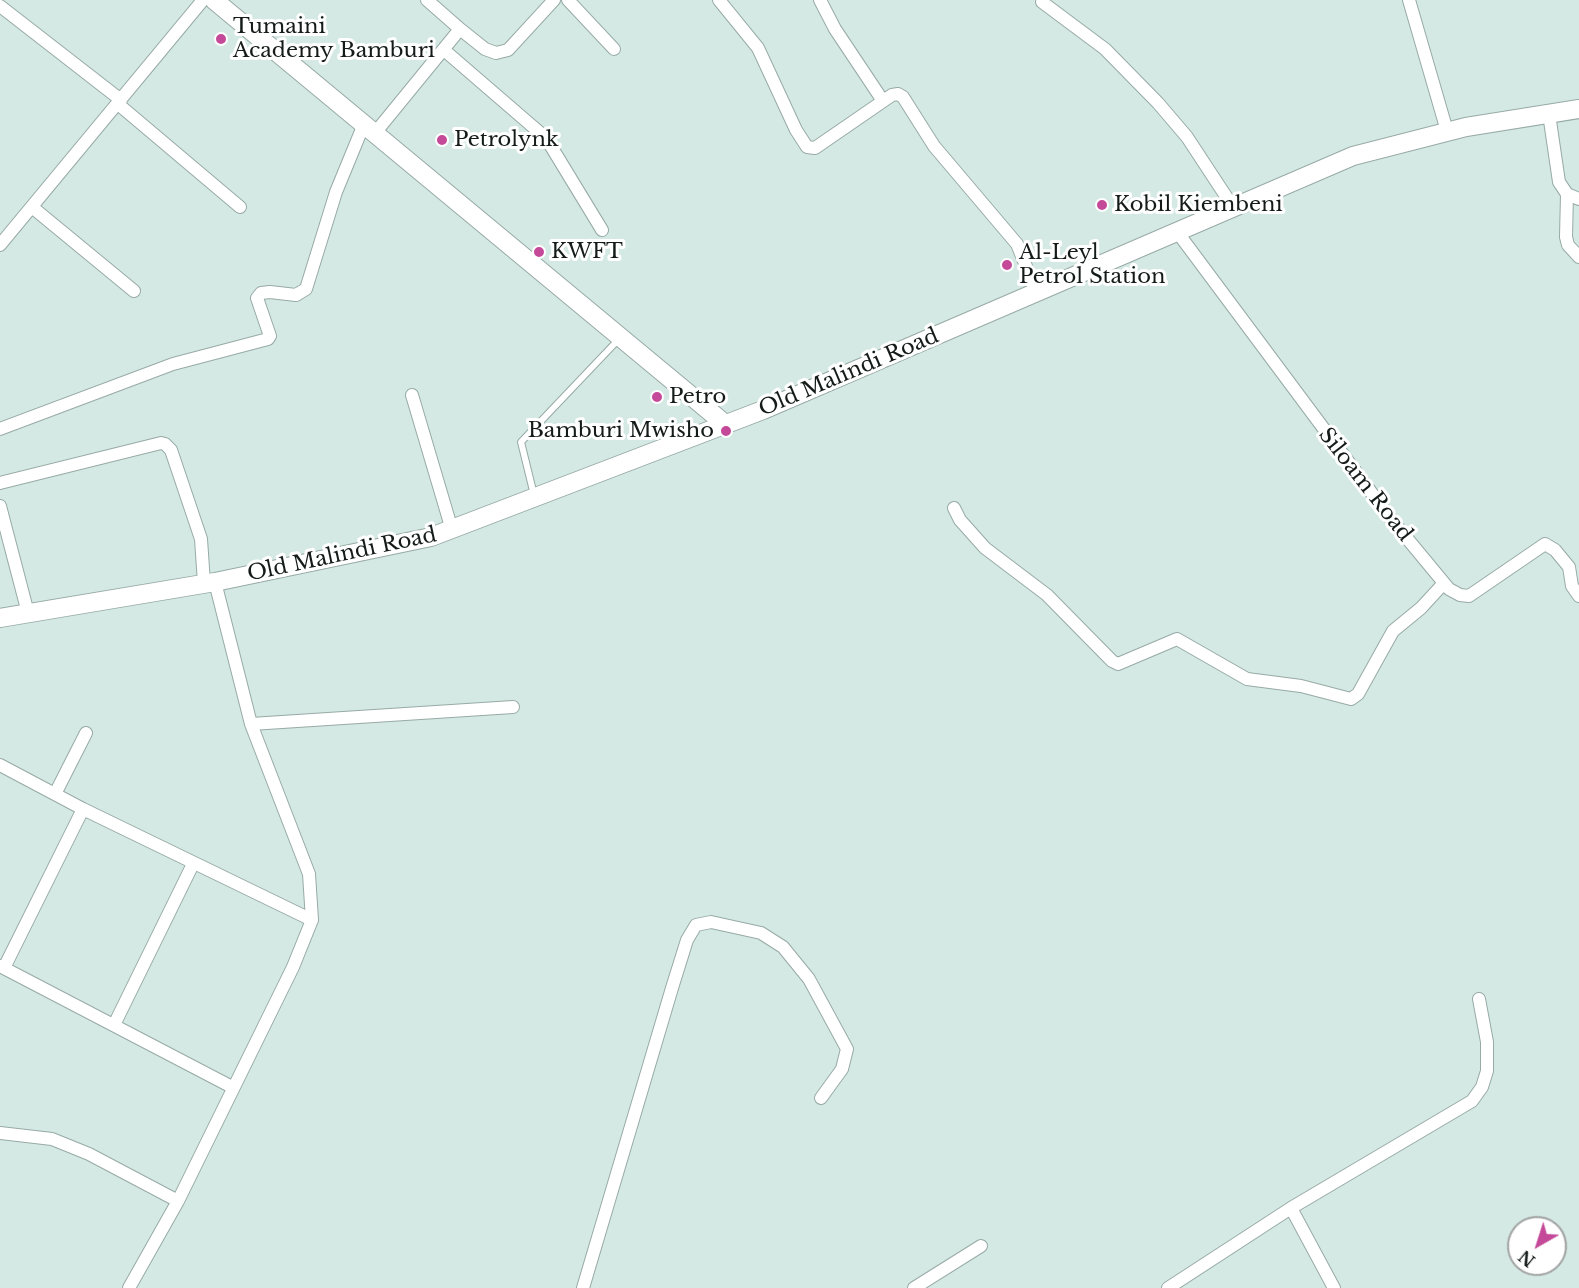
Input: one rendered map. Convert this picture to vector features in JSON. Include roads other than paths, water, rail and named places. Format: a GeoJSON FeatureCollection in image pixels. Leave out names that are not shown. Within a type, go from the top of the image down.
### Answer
{"type":"FeatureCollection","features":[{"type":"Feature","properties":{"kind":"main road"},"geometry":{"type":"LineString","coordinates":[[214,0],[725,424]]}},
{"type":"Feature","properties":{"kind":"main road","name":"Old Malindi Road"},"geometry":{"type":"LineString","coordinates":[[0,618],[209,583],[409,544],[535,499],[725,424],[919,344],[1036,291],[1178,233],[1353,156],[1446,131],[1579,109]]}},
{"type":"Feature","properties":{"kind":"street"},"geometry":{"type":"LineString","coordinates":[[0,245],[203,0]]}},
{"type":"Feature","properties":{"kind":"street"},"geometry":{"type":"LineString","coordinates":[[427,0],[485,49],[496,53],[508,50],[554,0]]}},
{"type":"Feature","properties":{"kind":"street"},"geometry":{"type":"LineString","coordinates":[[568,0],[614,49]]}},
{"type":"Feature","properties":{"kind":"street"},"geometry":{"type":"LineString","coordinates":[[719,0],[758,48],[796,130],[807,147],[815,148],[896,93],[907,101],[934,146],[1017,244],[1036,291]]}},
{"type":"Feature","properties":{"kind":"street"},"geometry":{"type":"LineString","coordinates":[[820,0],[835,29],[883,101]]}},
{"type":"Feature","properties":{"kind":"street"},"geometry":{"type":"LineString","coordinates":[[1409,0],[1446,131]]}},
{"type":"Feature","properties":{"kind":"street"},"geometry":{"type":"LineString","coordinates":[[1042,2],[1105,49],[1158,103],[1187,137],[1233,207]]}},
{"type":"Feature","properties":{"kind":"street"},"geometry":{"type":"LineString","coordinates":[[0,6],[119,102],[240,207]]}},
{"type":"Feature","properties":{"kind":"street"},"geometry":{"type":"LineString","coordinates":[[0,429],[173,364],[268,339],[270,336],[257,297],[261,293],[270,292],[297,295],[306,289],[336,192],[369,129],[444,50],[460,29]]}},
{"type":"Feature","properties":{"kind":"street"},"geometry":{"type":"LineString","coordinates":[[444,50],[546,138],[602,230]]}},
{"type":"Feature","properties":{"kind":"street"},"geometry":{"type":"LineString","coordinates":[[1550,114],[1558,182],[1573,196],[1566,237],[1568,245],[1579,257]]}},
{"type":"Feature","properties":{"kind":"street"},"geometry":{"type":"LineString","coordinates":[[32,207],[134,291]]}},
{"type":"Feature","properties":{"kind":"street","name":"Siloam Road"},"geometry":{"type":"LineString","coordinates":[[1178,233],[1295,394],[1391,519],[1444,583],[1460,596],[1469,596],[1547,544],[1569,567],[1572,586],[1579,596]]}},
{"type":"Feature","properties":{"kind":"street"},"geometry":{"type":"LineString","coordinates":[[411,395],[452,530]]}},
{"type":"Feature","properties":{"kind":"street"},"geometry":{"type":"LineString","coordinates":[[0,483],[161,443],[171,450],[201,539],[209,583],[251,724],[309,873],[312,920],[293,967],[232,1087],[178,1201],[129,1288]]}},
{"type":"Feature","properties":{"kind":"street"},"geometry":{"type":"LineString","coordinates":[[0,506],[28,613]]}},
{"type":"Feature","properties":{"kind":"street"},"geometry":{"type":"LineString","coordinates":[[954,508],[965,526],[985,548],[1047,596],[1112,662],[1118,664],[1177,639],[1247,679],[1302,686],[1351,699],[1358,694],[1393,631],[1421,608],[1444,583]]}},
{"type":"Feature","properties":{"kind":"street"},"geometry":{"type":"LineString","coordinates":[[251,724],[513,707]]}},
{"type":"Feature","properties":{"kind":"street"},"geometry":{"type":"LineString","coordinates":[[55,794],[86,733]]}},
{"type":"Feature","properties":{"kind":"street"},"geometry":{"type":"LineString","coordinates":[[0,765],[193,864],[312,920]]}},
{"type":"Feature","properties":{"kind":"street"},"geometry":{"type":"LineString","coordinates":[[83,809],[2,967],[232,1087]]}},
{"type":"Feature","properties":{"kind":"street"},"geometry":{"type":"LineString","coordinates":[[114,1025],[193,864]]}},
{"type":"Feature","properties":{"kind":"street"},"geometry":{"type":"LineString","coordinates":[[585,1288],[672,988],[687,940],[696,926],[711,922],[761,933],[783,947],[809,979],[847,1049],[842,1069],[821,1098]]}},
{"type":"Feature","properties":{"kind":"street"},"geometry":{"type":"LineString","coordinates":[[1169,1288],[1291,1208],[1472,1101],[1482,1087],[1487,1071],[1487,1042],[1479,999]]}},
{"type":"Feature","properties":{"kind":"street"},"geometry":{"type":"LineString","coordinates":[[0,1133],[52,1139],[89,1154],[178,1201]]}},
{"type":"Feature","properties":{"kind":"street"},"geometry":{"type":"LineString","coordinates":[[1291,1208],[1334,1288]]}},
{"type":"Feature","properties":{"kind":"street"},"geometry":{"type":"LineString","coordinates":[[914,1288],[981,1246]]}},
{"type":"Feature","properties":{"kind":"lane"},"geometry":{"type":"LineString","coordinates":[[535,499],[521,442],[621,337]]}},
{"type":"Feature","properties":{"kind":"place","name":"Tumaini Academy Bamburi"},"geometry":{"type":"Point","coordinates":[221,39]}},
{"type":"Feature","properties":{"kind":"place","name":"Petrolynk"},"geometry":{"type":"Point","coordinates":[442,140]}},
{"type":"Feature","properties":{"kind":"place","name":"Kobil Kiembeni"},"geometry":{"type":"Point","coordinates":[1102,205]}},
{"type":"Feature","properties":{"kind":"place","name":"KWFT"},"geometry":{"type":"Point","coordinates":[539,252]}},
{"type":"Feature","properties":{"kind":"place","name":"Al-Leyl Petrol Station"},"geometry":{"type":"Point","coordinates":[1007,265]}},
{"type":"Feature","properties":{"kind":"place","name":"Petro"},"geometry":{"type":"Point","coordinates":[657,397]}},
{"type":"Feature","properties":{"kind":"place","name":"Bamburi Mwisho"},"geometry":{"type":"Point","coordinates":[726,431]}}]}
